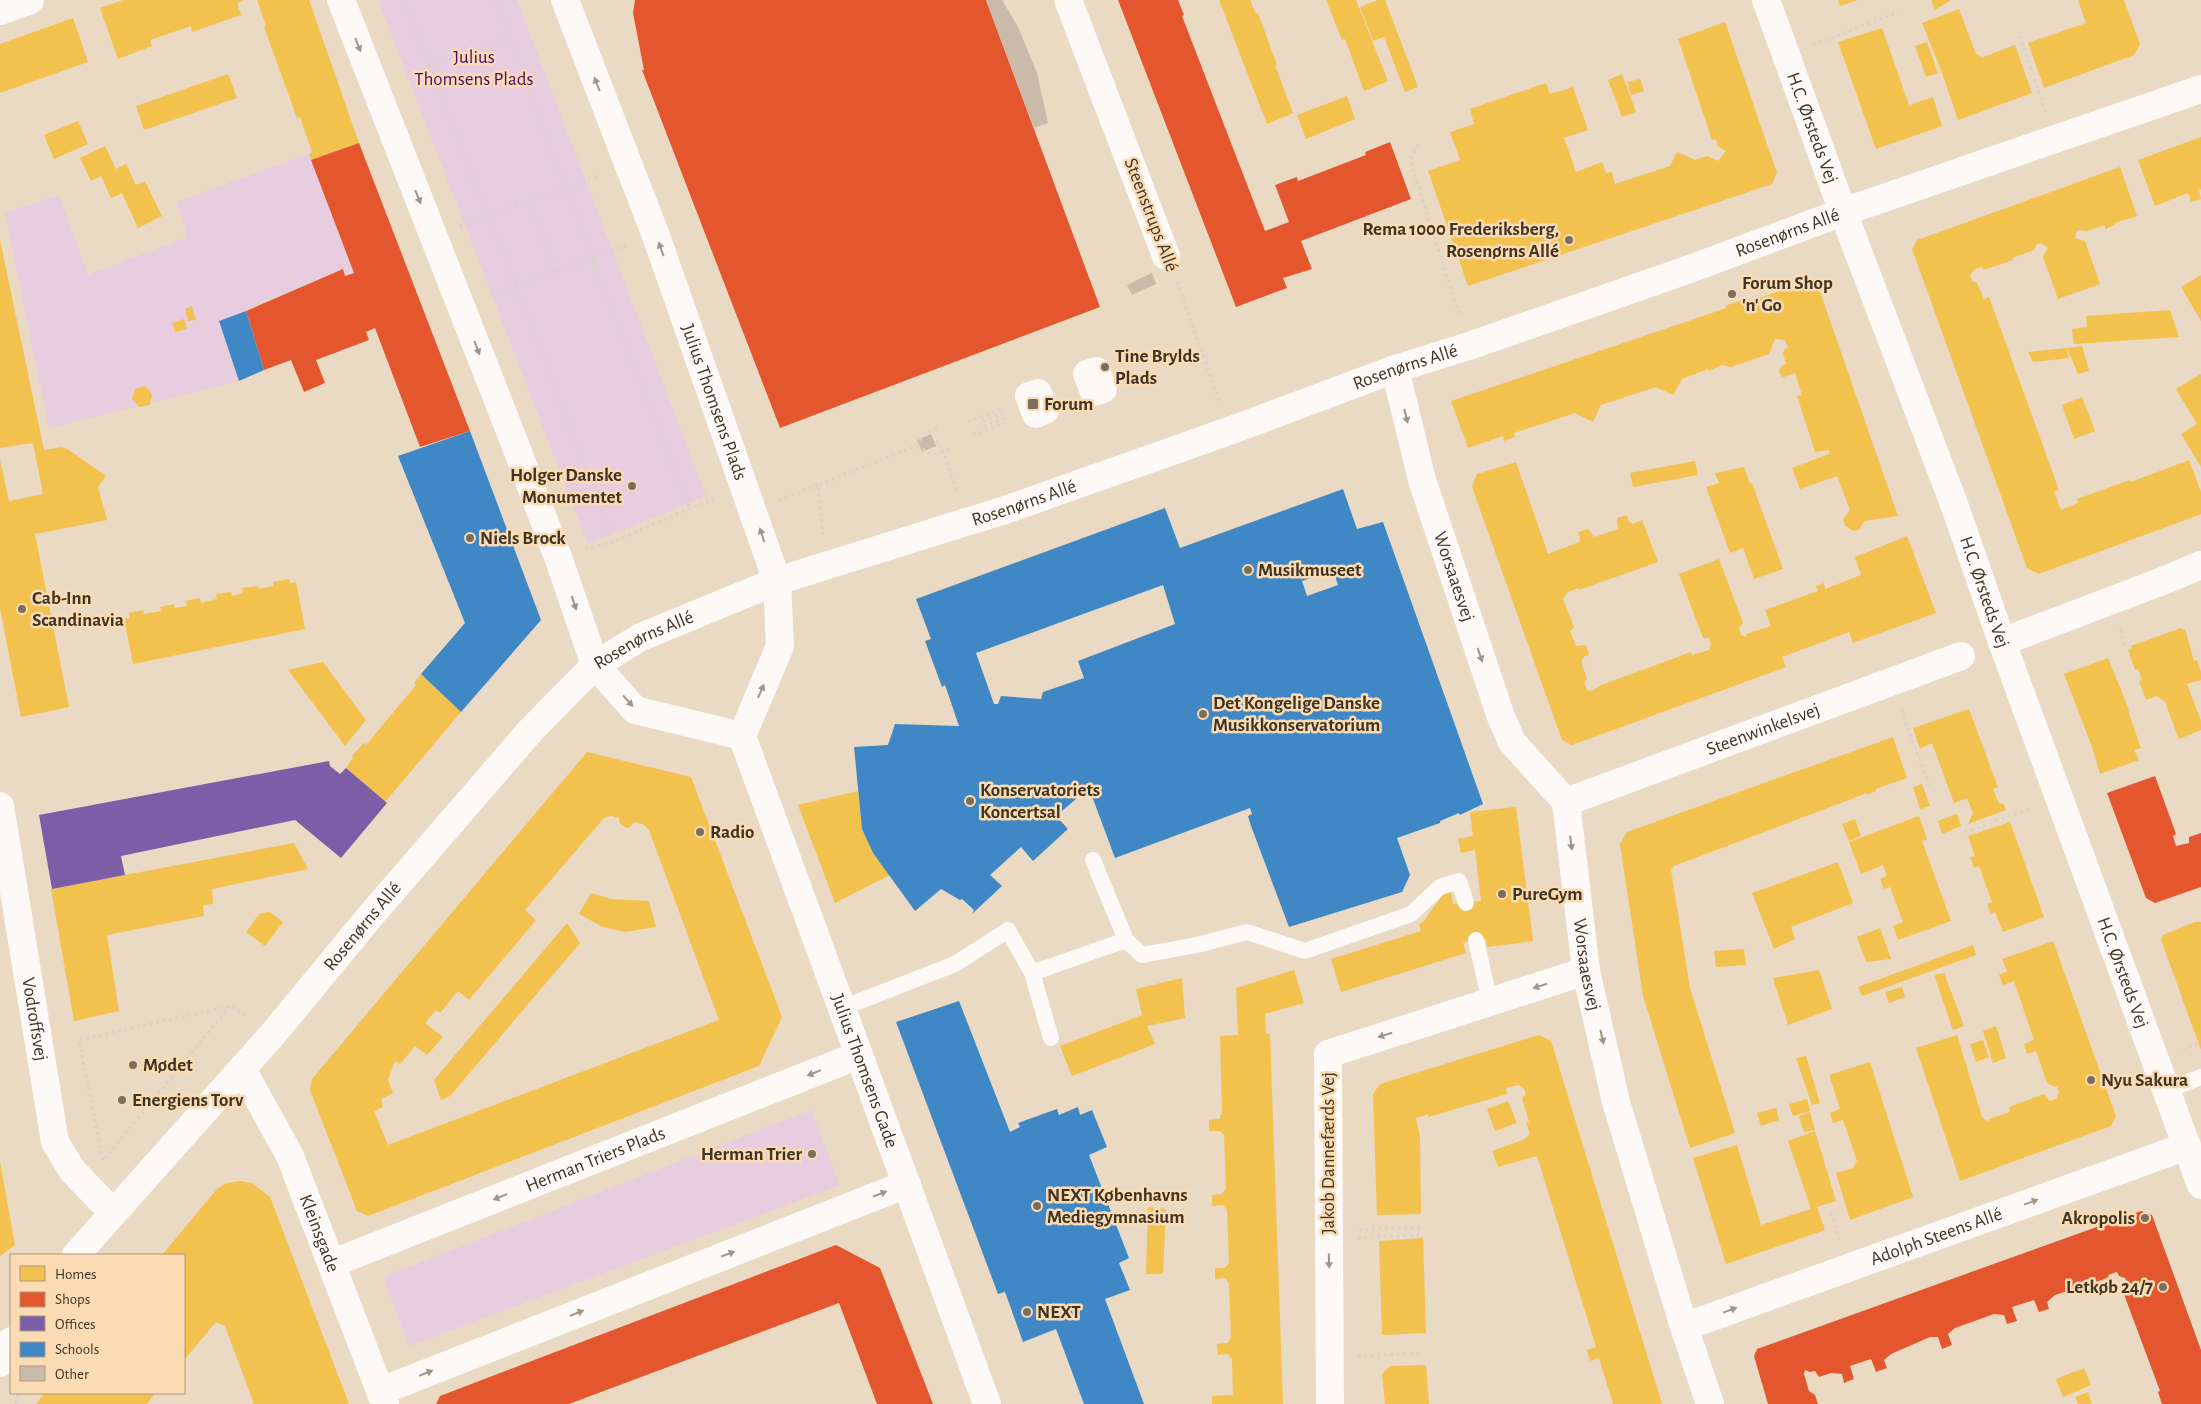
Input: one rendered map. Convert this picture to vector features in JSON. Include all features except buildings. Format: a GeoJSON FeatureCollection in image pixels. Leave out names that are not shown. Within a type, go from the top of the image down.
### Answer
{"type":"FeatureCollection","features":[{"type":"Feature","properties":{"kind":"street"},"geometry":{"type":"LineString","coordinates":[[0,10],[30,0]]}},
{"type":"Feature","properties":{"kind":"street"},"geometry":{"type":"LineString","coordinates":[[341,0],[558,557],[595,665],[635,710],[742,736],[780,646],[777,581]]}},
{"type":"Feature","properties":{"kind":"street","name":"Julius Thomsens Plads"},"geometry":{"type":"LineString","coordinates":[[565,0],[656,236],[777,581]]}},
{"type":"Feature","properties":{"kind":"street","name":"Steenstrups Allé"},"geometry":{"type":"LineString","coordinates":[[1068,0],[1166,256]]}},
{"type":"Feature","properties":{"kind":"street","name":"H.C. Ørsteds Vej"},"geometry":{"type":"LineString","coordinates":[[1766,0],[1843,212],[1954,504],[2002,642],[2201,1185]]}},
{"type":"Feature","properties":{"kind":"street","name":"Rosenørns Allé"},"geometry":{"type":"LineString","coordinates":[[77,1254],[273,1034],[372,914],[518,745],[595,665],[641,637],[777,581],[969,522],[1395,369],[1469,346],[1687,270],[1843,212],[2201,89]]}},
{"type":"Feature","properties":{"kind":"street","name":"Worsaaesvej"},"geometry":{"type":"LineString","coordinates":[[1395,369],[1422,480],[1501,717],[1512,742],[1566,802],[1586,971],[1616,1102],[1684,1327],[1710,1404]]}},
{"type":"Feature","properties":{"kind":"street"},"geometry":{"type":"LineString","coordinates":[[2002,642],[2151,586],[2201,565]]}},
{"type":"Feature","properties":{"kind":"street","name":"Steenwinkelsvej"},"geometry":{"type":"LineString","coordinates":[[1566,802],[1961,656]]}},
{"type":"Feature","properties":{"kind":"street","name":"Julius Thomsens Gade"},"geometry":{"type":"LineString","coordinates":[[742,736],[987,1404]]}},
{"type":"Feature","properties":{"kind":"street","name":"Vodroffsvej"},"geometry":{"type":"LineString","coordinates":[[0,806],[55,1142],[72,1170],[114,1213]]}},
{"type":"Feature","properties":{"kind":"street","name":"Jakob Dannefærds Vej"},"geometry":{"type":"LineString","coordinates":[[1330,1404],[1328,1054],[1586,971]]}},
{"type":"Feature","properties":{"kind":"street","name":"Herman Triers Plads"},"geometry":{"type":"LineString","coordinates":[[333,1263],[859,1055]]}},
{"type":"Feature","properties":{"kind":"street","name":"Kleinsgade"},"geometry":{"type":"LineString","coordinates":[[242,1069],[290,1156],[333,1263],[383,1398]]}},
{"type":"Feature","properties":{"kind":"street","name":"Adolph Steens Allé"},"geometry":{"type":"LineString","coordinates":[[1684,1327],[2187,1146]]}},
{"type":"Feature","properties":{"kind":"street"},"geometry":{"type":"LineString","coordinates":[[383,1398],[906,1184]]}},
{"type":"Feature","properties":{"kind":"street"},"geometry":{"type":"LineString","coordinates":[[0,1333],[10,1325]]}},
{"type":"Feature","properties":{"kind":"street"},"geometry":{"type":"LineString","coordinates":[[0,1363],[10,1343]]}},
{"type":"Feature","properties":{"kind":"lane"},"geometry":{"type":"LineString","coordinates":[[1093,860],[1126,940],[1142,955],[1197,945],[1247,932],[1305,951],[1411,914],[1440,887],[1459,881],[1466,903]]}},
{"type":"Feature","properties":{"kind":"lane"},"geometry":{"type":"LineString","coordinates":[[842,1008],[955,964],[1008,930],[1032,973],[1051,1038]]}},
{"type":"Feature","properties":{"kind":"lane"},"geometry":{"type":"LineString","coordinates":[[1032,973],[1126,940]]}},
{"type":"Feature","properties":{"kind":"lane"},"geometry":{"type":"LineString","coordinates":[[1476,940],[1490,1002]]}},
{"type":"Feature","properties":{"kind":"lane"},"geometry":{"type":"LineString","coordinates":[[2166,1091],[2201,1078]]}},
{"type":"Feature","properties":{"kind":"path"},"geometry":{"type":"LineString","coordinates":[[403,0],[489,216],[613,542]]}},
{"type":"Feature","properties":{"kind":"path"},"geometry":{"type":"LineString","coordinates":[[496,0],[592,257],[690,509],[613,542],[558,557]]}},
{"type":"Feature","properties":{"kind":"path"},"geometry":{"type":"LineString","coordinates":[[1786,56],[1899,12]]}},
{"type":"Feature","properties":{"kind":"path"},"geometry":{"type":"LineString","coordinates":[[2020,36],[2054,140]]}},
{"type":"Feature","properties":{"kind":"path"},"geometry":{"type":"LineString","coordinates":[[428,66],[510,37]]}},
{"type":"Feature","properties":{"kind":"path"},"geometry":{"type":"LineString","coordinates":[[1418,145],[1410,160],[1469,346]]}},
{"type":"Feature","properties":{"kind":"path"},"geometry":{"type":"LineString","coordinates":[[433,236],[629,165]]}},
{"type":"Feature","properties":{"kind":"path"},"geometry":{"type":"LineString","coordinates":[[528,202],[556,271]]}},
{"type":"Feature","properties":{"kind":"path"},"geometry":{"type":"LineString","coordinates":[[460,306],[592,257],[656,236]]}},
{"type":"Feature","properties":{"kind":"path","name":"Steenstrups Allé"},"geometry":{"type":"LineString","coordinates":[[1166,256],[1229,430]]}},
{"type":"Feature","properties":{"kind":"path"},"geometry":{"type":"LineString","coordinates":[[968,422],[1033,405],[973,435]]}},
{"type":"Feature","properties":{"kind":"path"},"geometry":{"type":"LineString","coordinates":[[753,509],[916,446],[924,434],[940,428]]}},
{"type":"Feature","properties":{"kind":"path"},"geometry":{"type":"LineString","coordinates":[[943,438],[937,441],[969,522]]}},
{"type":"Feature","properties":{"kind":"path"},"geometry":{"type":"LineString","coordinates":[[916,446],[933,455],[948,449]]}},
{"type":"Feature","properties":{"kind":"path"},"geometry":{"type":"LineString","coordinates":[[818,485],[823,534]]}},
{"type":"Feature","properties":{"kind":"path"},"geometry":{"type":"LineString","coordinates":[[1890,682],[1930,787]]}},
{"type":"Feature","properties":{"kind":"path"},"geometry":{"type":"LineString","coordinates":[[1965,832],[2059,798]]}},
{"type":"Feature","properties":{"kind":"path"},"geometry":{"type":"LineString","coordinates":[[230,1006],[103,1161],[79,1040],[230,1006],[273,1034]]}},
{"type":"Feature","properties":{"kind":"path"},"geometry":{"type":"LineString","coordinates":[[1329,1234],[1420,1227]]}},
{"type":"Feature","properties":{"kind":"path"},"geometry":{"type":"LineString","coordinates":[[1329,1234],[1420,1235]]}},
{"type":"Feature","properties":{"kind":"path"},"geometry":{"type":"LineString","coordinates":[[1330,1356],[1382,1356],[1423,1353]]}},
{"type":"Feature","properties":{"kind":"green space","name":"Julius Thomsens Plads"},"geometry":{"type":"Polygon","coordinates":[[[378,0],[517,0],[706,496],[588,544],[378,0]]]}},
{"type":"Feature","properties":{"kind":"green space"},"geometry":{"type":"Polygon","coordinates":[[[309,154],[354,273],[345,276],[342,269],[219,321],[239,381],[49,428],[5,213],[59,195],[88,275],[188,237],[176,202],[309,154]]]}},
{"type":"Feature","properties":{"kind":"green space"},"geometry":{"type":"Polygon","coordinates":[[[811,1110],[840,1185],[409,1346],[383,1277],[811,1110]]]}},
{"type":"Feature","properties":{"kind":"place","name":"Rema 1000 Frederiksberg, Rosenørns Allé"},"geometry":{"type":"Point","coordinates":[1569,240]}},
{"type":"Feature","properties":{"kind":"place","name":"Forum Shop 'n' Go"},"geometry":{"type":"Point","coordinates":[1732,294]}},
{"type":"Feature","properties":{"kind":"place","name":"Tine Brylds Plads"},"geometry":{"type":"Point","coordinates":[1105,367]}},
{"type":"Feature","properties":{"kind":"place","name":"Forum"},"geometry":{"type":"Point","coordinates":[1033,404]}},
{"type":"Feature","properties":{"kind":"place","name":"Holger Danske Monumentet"},"geometry":{"type":"Point","coordinates":[632,486]}},
{"type":"Feature","properties":{"kind":"place","name":"Niels Brock"},"geometry":{"type":"Point","coordinates":[470,538]}},
{"type":"Feature","properties":{"kind":"place","name":"Musikmuseet"},"geometry":{"type":"Point","coordinates":[1248,570]}},
{"type":"Feature","properties":{"kind":"place","name":"Cab-Inn Scandinavia"},"geometry":{"type":"Point","coordinates":[22,609]}},
{"type":"Feature","properties":{"kind":"place","name":"Det Kongelige Danske Musikkonservatorium"},"geometry":{"type":"Point","coordinates":[1203,714]}},
{"type":"Feature","properties":{"kind":"place","name":"Konservatoriets Koncertsal"},"geometry":{"type":"Point","coordinates":[970,801]}},
{"type":"Feature","properties":{"kind":"place","name":"Radio"},"geometry":{"type":"Point","coordinates":[700,832]}},
{"type":"Feature","properties":{"kind":"place","name":"PureGym"},"geometry":{"type":"Point","coordinates":[1502,894]}},
{"type":"Feature","properties":{"kind":"place","name":"Mødet"},"geometry":{"type":"Point","coordinates":[133,1065]}},
{"type":"Feature","properties":{"kind":"place","name":"Nyu Sakura"},"geometry":{"type":"Point","coordinates":[2091,1080]}},
{"type":"Feature","properties":{"kind":"place","name":"Energiens Torv"},"geometry":{"type":"Point","coordinates":[122,1100]}},
{"type":"Feature","properties":{"kind":"place","name":"Herman Trier"},"geometry":{"type":"Point","coordinates":[812,1154]}},
{"type":"Feature","properties":{"kind":"place","name":"NEXT Københavns Mediegymnasium"},"geometry":{"type":"Point","coordinates":[1037,1206]}},
{"type":"Feature","properties":{"kind":"place","name":"Akropolis"},"geometry":{"type":"Point","coordinates":[2145,1218]}},
{"type":"Feature","properties":{"kind":"place","name":"Letkøb 24/7"},"geometry":{"type":"Point","coordinates":[2163,1287]}},
{"type":"Feature","properties":{"kind":"place","name":"NEXT"},"geometry":{"type":"Point","coordinates":[1027,1312]}}]}
